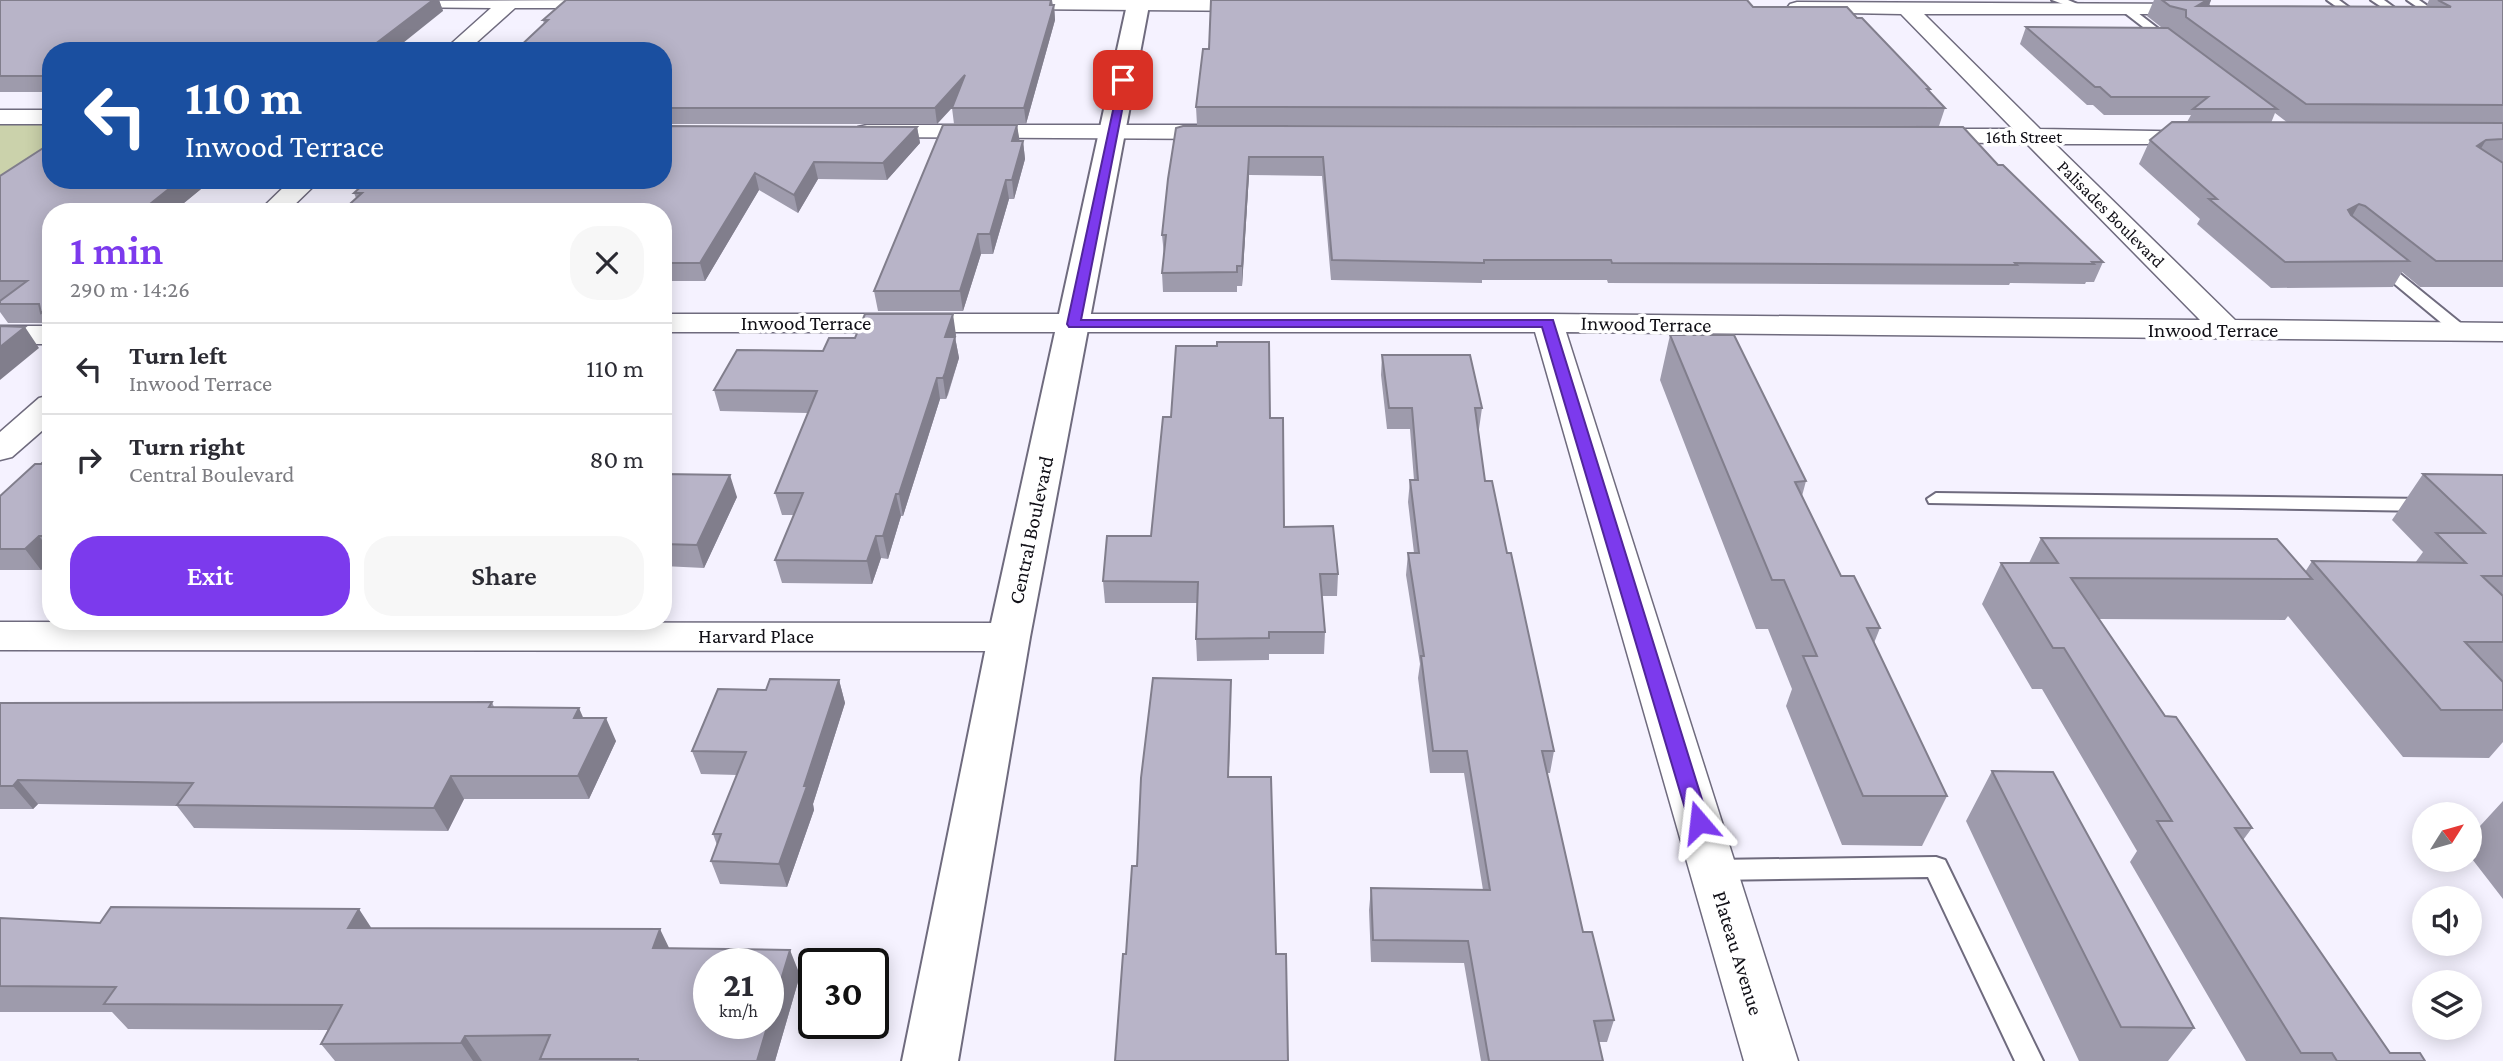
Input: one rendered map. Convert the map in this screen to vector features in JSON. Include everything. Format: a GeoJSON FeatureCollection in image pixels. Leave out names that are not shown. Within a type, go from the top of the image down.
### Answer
{"type":"FeatureCollection","features":[{"type":"Feature","properties":{"kind":"main road","name":"Central Boulevard"},"geometry":{"type":"LineString","coordinates":[[930,1061],[1009,637],[1138,2]]}},
{"type":"Feature","properties":{"kind":"street"},"geometry":{"type":"LineString","coordinates":[[372,1],[635,2]]}},
{"type":"Feature","properties":{"kind":"street"},"geometry":{"type":"LineString","coordinates":[[464,42],[511,1]]}},
{"type":"Feature","properties":{"kind":"street"},"geometry":{"type":"LineString","coordinates":[[985,3],[1289,5]]}},
{"type":"Feature","properties":{"kind":"street"},"geometry":{"type":"LineString","coordinates":[[2331,6],[2419,4],[2451,9]]}},
{"type":"Feature","properties":{"kind":"street"},"geometry":{"type":"LineString","coordinates":[[1783,8],[1914,5],[2221,8]]}},
{"type":"Feature","properties":{"kind":"street","name":"Palisades Boulevard"},"geometry":{"type":"LineString","coordinates":[[1914,5],[2035,137],[2227,330]]}},
{"type":"Feature","properties":{"kind":"street"},"geometry":{"type":"LineString","coordinates":[[0,117],[42,117]]}},
{"type":"Feature","properties":{"kind":"street"},"geometry":{"type":"LineString","coordinates":[[840,132],[1252,132]]}},
{"type":"Feature","properties":{"kind":"street","name":"16th Street"},"geometry":{"type":"LineString","coordinates":[[1895,136],[2227,138]]}},
{"type":"Feature","properties":{"kind":"street"},"geometry":{"type":"LineString","coordinates":[[281,203],[297,189]]}},
{"type":"Feature","properties":{"kind":"street","name":"Inwood Terrace"},"geometry":{"type":"LineString","coordinates":[[672,323],[1548,323],[2503,332]]}},
{"type":"Feature","properties":{"kind":"street","name":"Plateau Avenue"},"geometry":{"type":"LineString","coordinates":[[1548,323],[1771,1061]]}},
{"type":"Feature","properties":{"kind":"street"},"geometry":{"type":"LineString","coordinates":[[0,335],[42,335]]}},
{"type":"Feature","properties":{"kind":"street"},"geometry":{"type":"LineString","coordinates":[[0,450],[42,413]]}},
{"type":"Feature","properties":{"kind":"street","name":"Harvard Place"},"geometry":{"type":"LineString","coordinates":[[0,636],[1009,637]]}},
{"type":"Feature","properties":{"kind":"lane"},"geometry":{"type":"LineString","coordinates":[[2057,0],[2082,8]]}},
{"type":"Feature","properties":{"kind":"lane"},"geometry":{"type":"LineString","coordinates":[[2125,8],[2178,49]]}},
{"type":"Feature","properties":{"kind":"lane"},"geometry":{"type":"LineString","coordinates":[[2365,253],[2462,332]]}},
{"type":"Feature","properties":{"kind":"lane"},"geometry":{"type":"LineString","coordinates":[[1936,499],[2448,505]]}},
{"type":"Feature","properties":{"kind":"lane"},"geometry":{"type":"LineString","coordinates":[[1713,870],[1936,867],[2029,1061]]}},
{"type":"Feature","properties":{"kind":"green space"},"geometry":{"type":"Polygon","coordinates":[[[0,117],[42,117],[42,164],[0,192],[0,117]]]}},
{"type":"Feature","properties":{"kind":"building"},"geometry":{"type":"Polygon","coordinates":[[[0,0],[433,0],[378,42],[42,42],[42,76],[0,76],[0,0]]]}},
{"type":"Feature","properties":{"kind":"building"},"geometry":{"type":"Polygon","coordinates":[[[566,0],[1051,0],[1050,5],[1054,5],[1024,108],[952,108],[965,75],[935,108],[672,108],[672,42],[525,42],[548,20],[543,20],[566,0]]]}},
{"type":"Feature","properties":{"kind":"building"},"geometry":{"type":"Polygon","coordinates":[[[1211,0],[1747,0],[1753,7],[1847,7],[1857,18],[1862,18],[1945,108],[1196,107],[1203,49],[1209,49],[1211,0]]]}},
{"type":"Feature","properties":{"kind":"building"},"geometry":{"type":"Polygon","coordinates":[[[2162,0],[2207,0],[2197,6],[2451,7],[2438,0],[2503,0],[2503,105],[2306,104],[2186,17],[2186,10],[2170,6],[2162,0]]]}},
{"type":"Feature","properties":{"kind":"building"},"geometry":{"type":"Polygon","coordinates":[[[2026,27],[2168,28],[2277,109],[2193,109],[2208,97],[2111,97],[2100,87],[2095,87],[2026,27]]]}},
{"type":"Feature","properties":{"kind":"building"},"geometry":{"type":"Polygon","coordinates":[[[2172,122],[2503,123],[2503,139],[2486,140],[2477,146],[2503,163],[2503,261],[2436,261],[2359,204],[2348,210],[2351,215],[2409,261],[2285,262],[2209,199],[2217,199],[2150,140],[2172,122]]]}},
{"type":"Feature","properties":{"kind":"building"},"geometry":{"type":"Polygon","coordinates":[[[943,125],[1017,125],[1012,141],[1023,141],[1012,180],[1006,180],[990,234],[978,234],[960,291],[874,291],[943,125]]]}},
{"type":"Feature","properties":{"kind":"building"},"geometry":{"type":"Polygon","coordinates":[[[672,126],[917,127],[883,163],[814,162],[794,195],[755,173],[700,263],[672,263],[672,203],[351,203],[362,193],[354,193],[358,189],[672,189],[672,126]]]}},
{"type":"Feature","properties":{"kind":"building"},"geometry":{"type":"Polygon","coordinates":[[[1963,127],[1998,165],[2003,165],[2103,262],[2015,263],[2017,265],[1332,260],[1323,157],[1249,157],[1242,266],[1237,266],[1237,272],[1162,273],[1166,235],[1162,235],[1168,179],[1176,128],[1963,127]]]}},
{"type":"Feature","properties":{"kind":"building"},"geometry":{"type":"Polygon","coordinates":[[[42,149],[42,189],[169,189],[151,203],[42,203],[41,313],[39,304],[0,304],[0,301],[27,281],[0,281],[0,176],[42,149]]]}},
{"type":"Feature","properties":{"kind":"building"},"geometry":{"type":"Polygon","coordinates":[[[865,314],[953,314],[945,337],[955,337],[945,373],[943,378],[937,378],[883,536],[876,536],[867,561],[775,560],[803,493],[775,493],[817,391],[714,390],[737,350],[823,351],[829,338],[855,338],[865,314]]]}},
{"type":"Feature","properties":{"kind":"building"},"geometry":{"type":"Polygon","coordinates":[[[0,326],[25,327],[0,347],[0,326]]]}},
{"type":"Feature","properties":{"kind":"building"},"geometry":{"type":"Polygon","coordinates":[[[1670,335],[1734,335],[1806,481],[1795,482],[1841,576],[1854,576],[1880,628],[1867,628],[1947,796],[1863,796],[1803,656],[1817,656],[1784,580],[1772,580],[1670,335]]]}},
{"type":"Feature","properties":{"kind":"building"},"geometry":{"type":"Polygon","coordinates":[[[1217,342],[1269,342],[1270,418],[1283,418],[1284,527],[1333,526],[1338,574],[1320,574],[1325,632],[1269,632],[1269,638],[1196,639],[1198,582],[1103,581],[1107,536],[1151,536],[1163,417],[1171,417],[1176,346],[1217,346],[1217,342]]]}},
{"type":"Feature","properties":{"kind":"building"},"geometry":{"type":"Polygon","coordinates":[[[1382,355],[1470,355],[1482,408],[1475,408],[1485,481],[1492,481],[1507,553],[1511,553],[1554,751],[1542,751],[1583,932],[1592,932],[1614,1020],[1594,1021],[1603,1061],[1489,1061],[1468,941],[1373,940],[1371,888],[1490,890],[1467,751],[1433,751],[1421,656],[1424,656],[1408,553],[1419,553],[1410,480],[1418,480],[1412,408],[1389,408],[1382,355]]]}},
{"type":"Feature","properties":{"kind":"building"},"geometry":{"type":"Polygon","coordinates":[[[35,464],[41,464],[42,536],[25,549],[0,549],[0,496],[35,464]]]}},
{"type":"Feature","properties":{"kind":"building"},"geometry":{"type":"Polygon","coordinates":[[[672,474],[730,475],[697,545],[672,544],[672,474]]]}},
{"type":"Feature","properties":{"kind":"building"},"geometry":{"type":"Polygon","coordinates":[[[2423,474],[2503,475],[2503,576],[2482,576],[2503,596],[2503,642],[2465,642],[2503,682],[2503,710],[2441,710],[2312,561],[2466,563],[2436,533],[2485,533],[2423,474]]]}},
{"type":"Feature","properties":{"kind":"building"},"geometry":{"type":"Polygon","coordinates":[[[2041,538],[2277,539],[2312,579],[2071,578],[2165,716],[2176,717],[2252,828],[2235,828],[2390,1053],[2420,1053],[2425,1061],[2337,1061],[2332,1053],[2301,1053],[2157,821],[2172,821],[2064,648],[2053,648],[2001,563],[2058,563],[2041,538]]]}},
{"type":"Feature","properties":{"kind":"building"},"geometry":{"type":"Polygon","coordinates":[[[1153,678],[1231,680],[1228,777],[1271,777],[1276,954],[1286,954],[1288,1061],[1115,1061],[1132,866],[1137,866],[1141,778],[1153,678]]]}},
{"type":"Feature","properties":{"kind":"building"},"geometry":{"type":"Polygon","coordinates":[[[770,679],[839,680],[804,786],[807,786],[779,864],[711,861],[721,834],[713,834],[746,752],[692,751],[718,689],[766,690],[770,679]]]}},
{"type":"Feature","properties":{"kind":"building"},"geometry":{"type":"Polygon","coordinates":[[[492,702],[489,707],[579,708],[574,718],[606,718],[578,776],[451,776],[434,808],[177,805],[193,783],[18,780],[13,786],[0,786],[0,703],[492,702]]]}},
{"type":"Feature","properties":{"kind":"building"},"geometry":{"type":"Polygon","coordinates":[[[1992,771],[2053,772],[2194,1028],[2121,1027],[1992,771]]]}},
{"type":"Feature","properties":{"kind":"building"},"geometry":{"type":"Polygon","coordinates":[[[111,907],[359,909],[348,928],[660,929],[653,948],[693,949],[693,1039],[764,1039],[757,1061],[540,1059],[550,1035],[465,1036],[461,1043],[321,1044],[342,1005],[104,1004],[116,987],[0,986],[0,918],[100,923],[111,907]]]}},
{"type":"Feature","properties":{"kind":"building"},"geometry":{"type":"Polygon","coordinates":[[[784,950],[790,950],[784,970],[784,950]]]}},
{"type":"Feature","properties":{"kind":"route"},"geometry":{"type":"LineString","coordinates":[[1123,80],[1074,324],[1548,323],[1699,822]]}}]}
